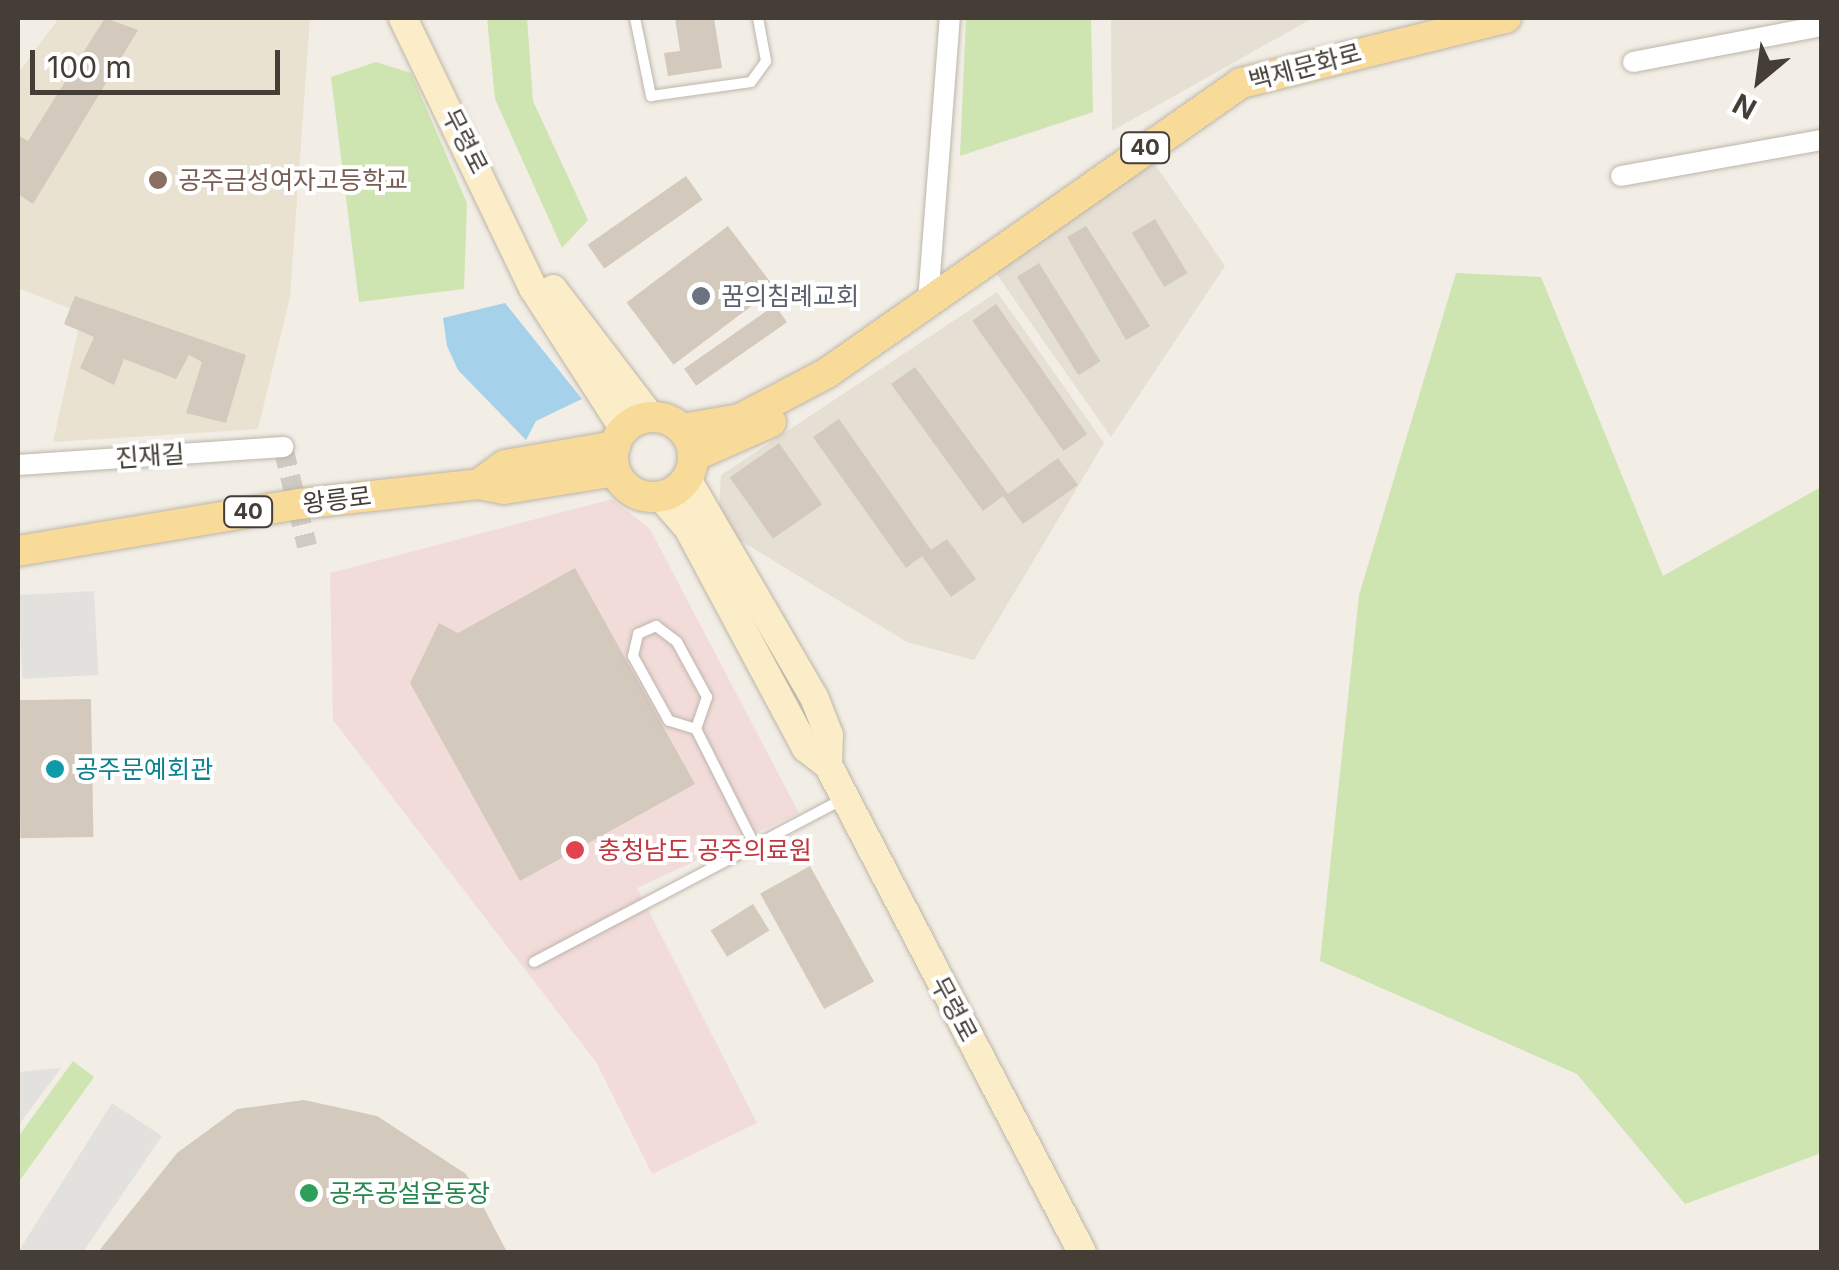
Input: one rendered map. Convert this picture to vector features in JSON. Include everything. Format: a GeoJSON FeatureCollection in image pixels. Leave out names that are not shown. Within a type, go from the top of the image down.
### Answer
{"type":"FeatureCollection","features":[{"type":"Feature","properties":{"kind":"main road","name":"무령로"},"geometry":{"type":"LineString","coordinates":[[403,18],[527,264],[534,288],[626,441]]}},
{"type":"Feature","properties":{"kind":"main road","name":"백제문화로"},"geometry":{"type":"LineString","coordinates":[[662,497],[688,455],[750,436],[821,391],[827,373],[1241,83],[1506,18]]}},
{"type":"Feature","properties":{"kind":"main road"},"geometry":{"type":"LineString","coordinates":[[662,497],[639,495],[626,441],[688,455]]}},
{"type":"Feature","properties":{"kind":"main road","name":"왕릉로"},"geometry":{"type":"LineString","coordinates":[[18,551],[300,504],[479,484],[504,489],[626,441]]}},
{"type":"Feature","properties":{"kind":"main road","name":"무령로"},"geometry":{"type":"LineString","coordinates":[[688,455],[814,697],[829,735],[828,764]]}},
{"type":"Feature","properties":{"kind":"main road","name":"무령로"},"geometry":{"type":"LineString","coordinates":[[662,497],[688,528],[806,748],[828,764],[1082,1252]]}},
{"type":"Feature","properties":{"kind":"street"},"geometry":{"type":"LineString","coordinates":[[928,302],[950,18]]}},
{"type":"Feature","properties":{"kind":"street"},"geometry":{"type":"LineString","coordinates":[[1634,62],[1822,26]]}},
{"type":"Feature","properties":{"kind":"street"},"geometry":{"type":"LineString","coordinates":[[1620,176],[1822,140]]}},
{"type":"Feature","properties":{"kind":"street","name":"진재길"},"geometry":{"type":"LineString","coordinates":[[18,465],[284,447]]}},
{"type":"Feature","properties":{"kind":"lane"},"geometry":{"type":"LineString","coordinates":[[635,18],[651,96],[751,82],[766,61],[758,18]]}},
{"type":"Feature","properties":{"kind":"lane"},"geometry":{"type":"LineString","coordinates":[[696,729],[668,721],[633,656],[645,629],[669,632],[707,697],[696,729],[755,846]]}},
{"type":"Feature","properties":{"kind":"lane"},"geometry":{"type":"LineString","coordinates":[[534,962],[846,798]]}},
{"type":"Feature","properties":{"kind":"shaded area","name":"공주금성여자고등학교"},"geometry":{"type":"Polygon","coordinates":[[[59,18],[310,18],[290,297],[258,429],[53,442],[82,313],[18,288],[18,73],[59,18]]]}},
{"type":"Feature","properties":{"kind":"shaded area"},"geometry":{"type":"Polygon","coordinates":[[[1111,18],[1313,18],[1112,131],[1111,18]]]}},
{"type":"Feature","properties":{"kind":"shaded area"},"geometry":{"type":"Polygon","coordinates":[[[1148,154],[1225,266],[1111,437],[993,269],[1148,154]]]}},
{"type":"Feature","properties":{"kind":"shaded area"},"geometry":{"type":"Polygon","coordinates":[[[997,292],[1104,443],[974,660],[907,642],[718,527],[721,475],[997,292]]]}},
{"type":"Feature","properties":{"kind":"shaded area","name":"충청남도 공주의료원"},"geometry":{"type":"Polygon","coordinates":[[[612,499],[650,529],[799,813],[637,888],[757,1123],[652,1174],[596,1062],[333,720],[330,573],[612,499]]]}},
{"type":"Feature","properties":{"kind":"shaded area"},"geometry":{"type":"Polygon","coordinates":[[[94,591],[98,675],[23,679],[18,595],[94,591]]]}},
{"type":"Feature","properties":{"kind":"shaded area"},"geometry":{"type":"Polygon","coordinates":[[[61,1068],[18,1126],[18,1072],[61,1068]]]}},
{"type":"Feature","properties":{"kind":"shaded area"},"geometry":{"type":"Polygon","coordinates":[[[112,1103],[162,1136],[83,1252],[18,1252],[112,1103]]]}},
{"type":"Feature","properties":{"kind":"green space"},"geometry":{"type":"Polygon","coordinates":[[[487,18],[527,18],[533,101],[588,220],[562,248],[495,99],[487,18]]]}},
{"type":"Feature","properties":{"kind":"green space"},"geometry":{"type":"Polygon","coordinates":[[[966,18],[1091,18],[1093,112],[960,156],[966,18]]]}},
{"type":"Feature","properties":{"kind":"green space"},"geometry":{"type":"Polygon","coordinates":[[[376,62],[411,73],[467,203],[464,289],[359,302],[331,77],[376,62]]]}},
{"type":"Feature","properties":{"kind":"green space"},"geometry":{"type":"Polygon","coordinates":[[[1456,273],[1541,277],[1663,576],[1821,487],[1821,1153],[1685,1204],[1577,1074],[1320,961],[1359,595],[1456,273]]]}},
{"type":"Feature","properties":{"kind":"green space"},"geometry":{"type":"Polygon","coordinates":[[[73,1061],[94,1077],[18,1183],[18,1137],[73,1061]]]}},
{"type":"Feature","properties":{"kind":"water"},"geometry":{"type":"Polygon","coordinates":[[[505,303],[582,399],[536,421],[526,440],[458,370],[447,346],[443,318],[505,303]]]}},
{"type":"Feature","properties":{"kind":"building"},"geometry":{"type":"Polygon","coordinates":[[[105,18],[138,30],[33,204],[18,194],[18,135],[28,141],[105,18]]]}},
{"type":"Feature","properties":{"kind":"building"},"geometry":{"type":"Polygon","coordinates":[[[675,18],[714,18],[722,68],[668,76],[664,53],[680,51],[675,18]]]}},
{"type":"Feature","properties":{"kind":"building"},"geometry":{"type":"Polygon","coordinates":[[[686,176],[703,200],[604,269],[588,245],[686,176]]]}},
{"type":"Feature","properties":{"kind":"building"},"geometry":{"type":"Polygon","coordinates":[[[1155,219],[1187,273],[1164,287],[1132,233],[1155,219]]]}},
{"type":"Feature","properties":{"kind":"building","name":"꿈의침례교회"},"geometry":{"type":"Polygon","coordinates":[[[728,226],[775,288],[674,365],[627,302],[728,226]]]}},
{"type":"Feature","properties":{"kind":"building"},"geometry":{"type":"Polygon","coordinates":[[[1086,226],[1150,326],[1126,340],[1067,237],[1086,226]]]}},
{"type":"Feature","properties":{"kind":"building"},"geometry":{"type":"Polygon","coordinates":[[[1039,263],[1100,361],[1078,375],[1017,277],[1039,263]]]}},
{"type":"Feature","properties":{"kind":"building"},"geometry":{"type":"Polygon","coordinates":[[[75,296],[246,355],[226,423],[186,413],[202,362],[189,355],[176,379],[124,359],[114,385],[80,368],[94,337],[64,324],[75,296]]]}},
{"type":"Feature","properties":{"kind":"building"},"geometry":{"type":"Polygon","coordinates":[[[996,304],[1087,434],[1063,451],[972,321],[996,304]]]}},
{"type":"Feature","properties":{"kind":"building"},"geometry":{"type":"Polygon","coordinates":[[[775,305],[787,322],[696,386],[684,369],[775,305]]]}},
{"type":"Feature","properties":{"kind":"building"},"geometry":{"type":"Polygon","coordinates":[[[915,367],[1008,494],[1058,458],[1078,485],[1023,524],[1003,496],[983,511],[891,384],[915,367]]]}},
{"type":"Feature","properties":{"kind":"building"},"geometry":{"type":"Polygon","coordinates":[[[839,419],[931,550],[947,539],[976,579],[951,597],[922,556],[906,568],[813,437],[839,419]]]}},
{"type":"Feature","properties":{"kind":"building"},"geometry":{"type":"Polygon","coordinates":[[[779,443],[822,504],[773,539],[730,477],[779,443]]]}},
{"type":"Feature","properties":{"kind":"building","name":"충청남도 공주의료원"},"geometry":{"type":"Polygon","coordinates":[[[575,568],[695,784],[520,881],[410,683],[439,623],[458,633],[575,568]]]}},
{"type":"Feature","properties":{"kind":"building","name":"공주문예회관"},"geometry":{"type":"Polygon","coordinates":[[[91,699],[93,837],[20,838],[18,700],[91,699]]]}},
{"type":"Feature","properties":{"kind":"building"},"geometry":{"type":"Polygon","coordinates":[[[810,866],[874,981],[824,1009],[760,894],[810,866]]]}},
{"type":"Feature","properties":{"kind":"building"},"geometry":{"type":"Polygon","coordinates":[[[753,904],[769,930],[727,957],[711,930],[753,904]]]}},
{"type":"Feature","properties":{"kind":"building","name":"공주공설운동장"},"geometry":{"type":"Polygon","coordinates":[[[304,1100],[377,1116],[466,1174],[507,1252],[98,1252],[177,1153],[237,1109],[304,1100]]]}},
{"type":"Feature","properties":{"kind":"tunnel"},"geometry":{"type":"LineString","coordinates":[[283,447],[307,546]]}},
{"type":"Feature","properties":{"kind":"place","name":"공주금성여자고등학교"},"geometry":{"type":"Point","coordinates":[158,180]}},
{"type":"Feature","properties":{"kind":"place","name":"꿈의침례교회"},"geometry":{"type":"Point","coordinates":[701,296]}},
{"type":"Feature","properties":{"kind":"place","name":"공주문예회관"},"geometry":{"type":"Point","coordinates":[55,769]}},
{"type":"Feature","properties":{"kind":"place","name":"충청남도 공주의료원"},"geometry":{"type":"Point","coordinates":[575,850]}},
{"type":"Feature","properties":{"kind":"place","name":"공주공설운동장"},"geometry":{"type":"Point","coordinates":[309,1193]}}]}
